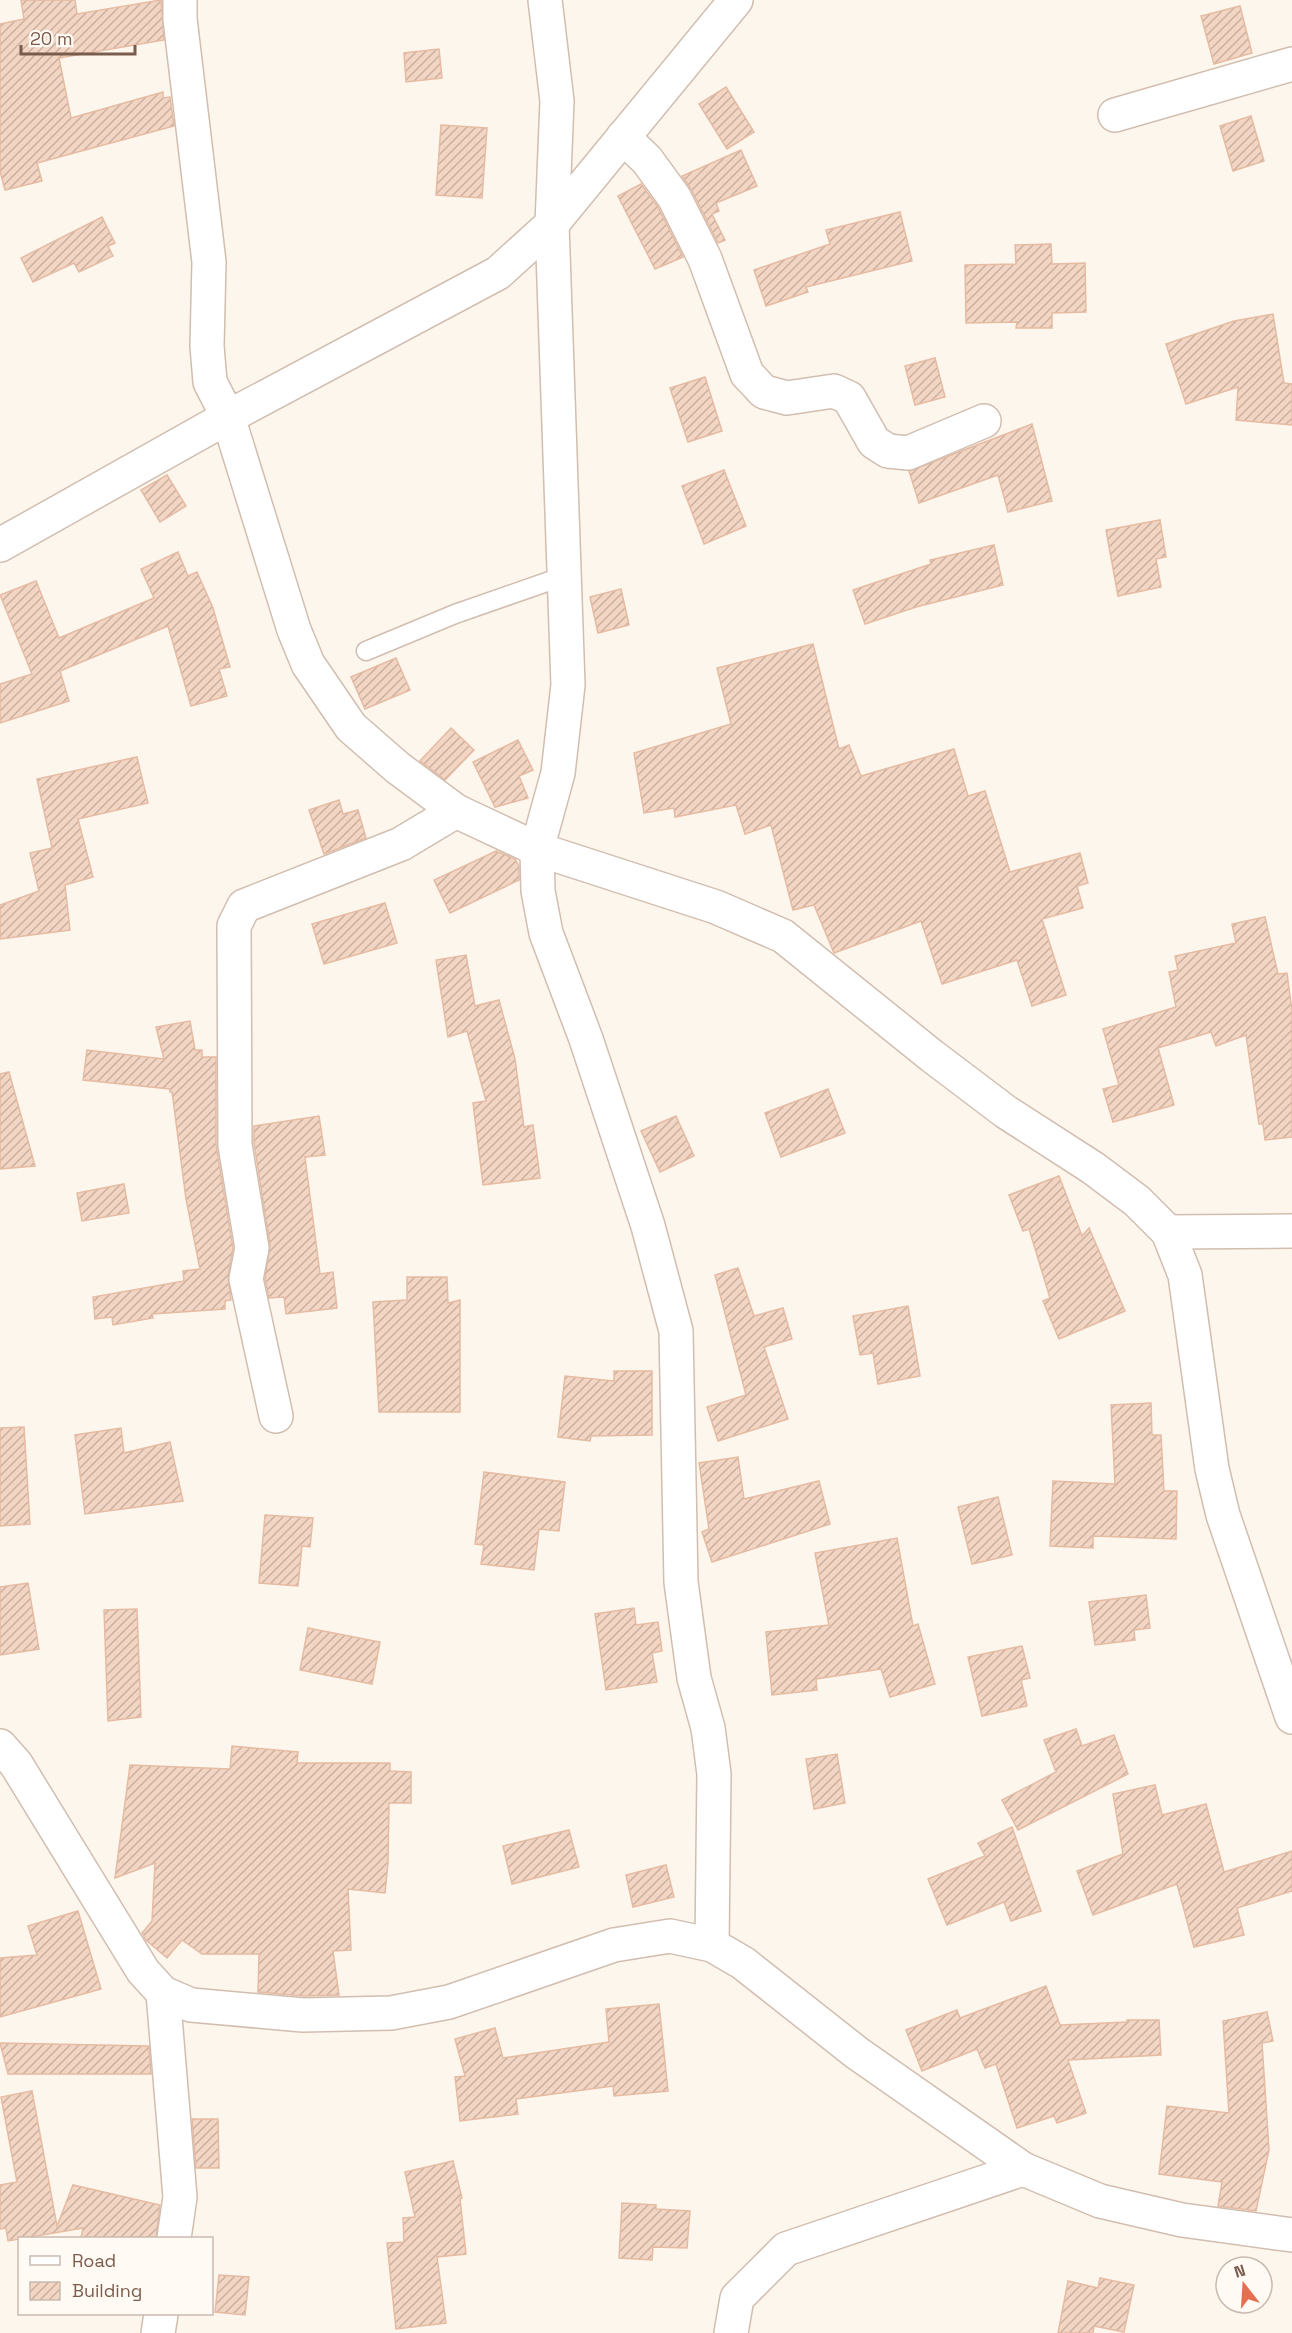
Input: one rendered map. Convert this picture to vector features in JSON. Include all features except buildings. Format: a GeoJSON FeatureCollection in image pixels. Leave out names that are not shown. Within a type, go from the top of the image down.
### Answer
{"type":"FeatureCollection","features":[{"type":"Feature","properties":{"kind":"street"},"geometry":{"type":"LineString","coordinates":[[180,0],[180,19],[209,262],[207,346],[210,382],[228,417],[294,630],[308,664],[351,727],[398,768],[456,811],[537,849],[716,907],[783,936],[932,1056],[1006,1112],[1093,1168],[1128,1194],[1168,1232],[1185,1275],[1212,1469],[1223,1515],[1292,1716]]}},
{"type":"Feature","properties":{"kind":"street"},"geometry":{"type":"LineString","coordinates":[[545,0],[557,101],[552,224],[568,685],[558,773],[537,849],[538,891],[546,933],[586,1039],[644,1215],[676,1331],[681,1582],[694,1678],[708,1728],[714,1774],[712,1946]]}},
{"type":"Feature","properties":{"kind":"street"},"geometry":{"type":"LineString","coordinates":[[0,545],[228,417],[498,273],[552,224],[736,0]]}},
{"type":"Feature","properties":{"kind":"street"},"geometry":{"type":"LineString","coordinates":[[1115,115],[1292,64]]}},
{"type":"Feature","properties":{"kind":"street"},"geometry":{"type":"LineString","coordinates":[[623,137],[647,160],[674,197],[705,259],[747,374],[764,392],[787,398],[834,391],[849,398],[874,442],[888,451],[908,453],[984,421]]}},
{"type":"Feature","properties":{"kind":"street"},"geometry":{"type":"LineString","coordinates":[[276,1416],[246,1279],[252,1248],[235,1145],[234,926],[244,906],[401,844],[456,811]]}},
{"type":"Feature","properties":{"kind":"street"},"geometry":{"type":"LineString","coordinates":[[1168,1232],[1292,1231]]}},
{"type":"Feature","properties":{"kind":"street"},"geometry":{"type":"LineString","coordinates":[[0,1746],[16,1764],[143,1971],[163,1993],[191,2005],[303,2015],[391,2013],[449,2002],[614,1946],[669,1936],[712,1946],[743,1963],[857,2053],[1023,2169],[1100,2201],[1182,2220],[1292,2235]]}},
{"type":"Feature","properties":{"kind":"street"},"geometry":{"type":"LineString","coordinates":[[163,1993],[180,2197],[174,2237]]}},
{"type":"Feature","properties":{"kind":"street"},"geometry":{"type":"LineString","coordinates":[[731,2333],[737,2298],[786,2249],[1023,2169]]}},
{"type":"Feature","properties":{"kind":"street"},"geometry":{"type":"LineString","coordinates":[[158,2333],[161,2315]]}},
{"type":"Feature","properties":{"kind":"lane"},"geometry":{"type":"LineString","coordinates":[[366,651],[455,614],[564,576]]}}]}
